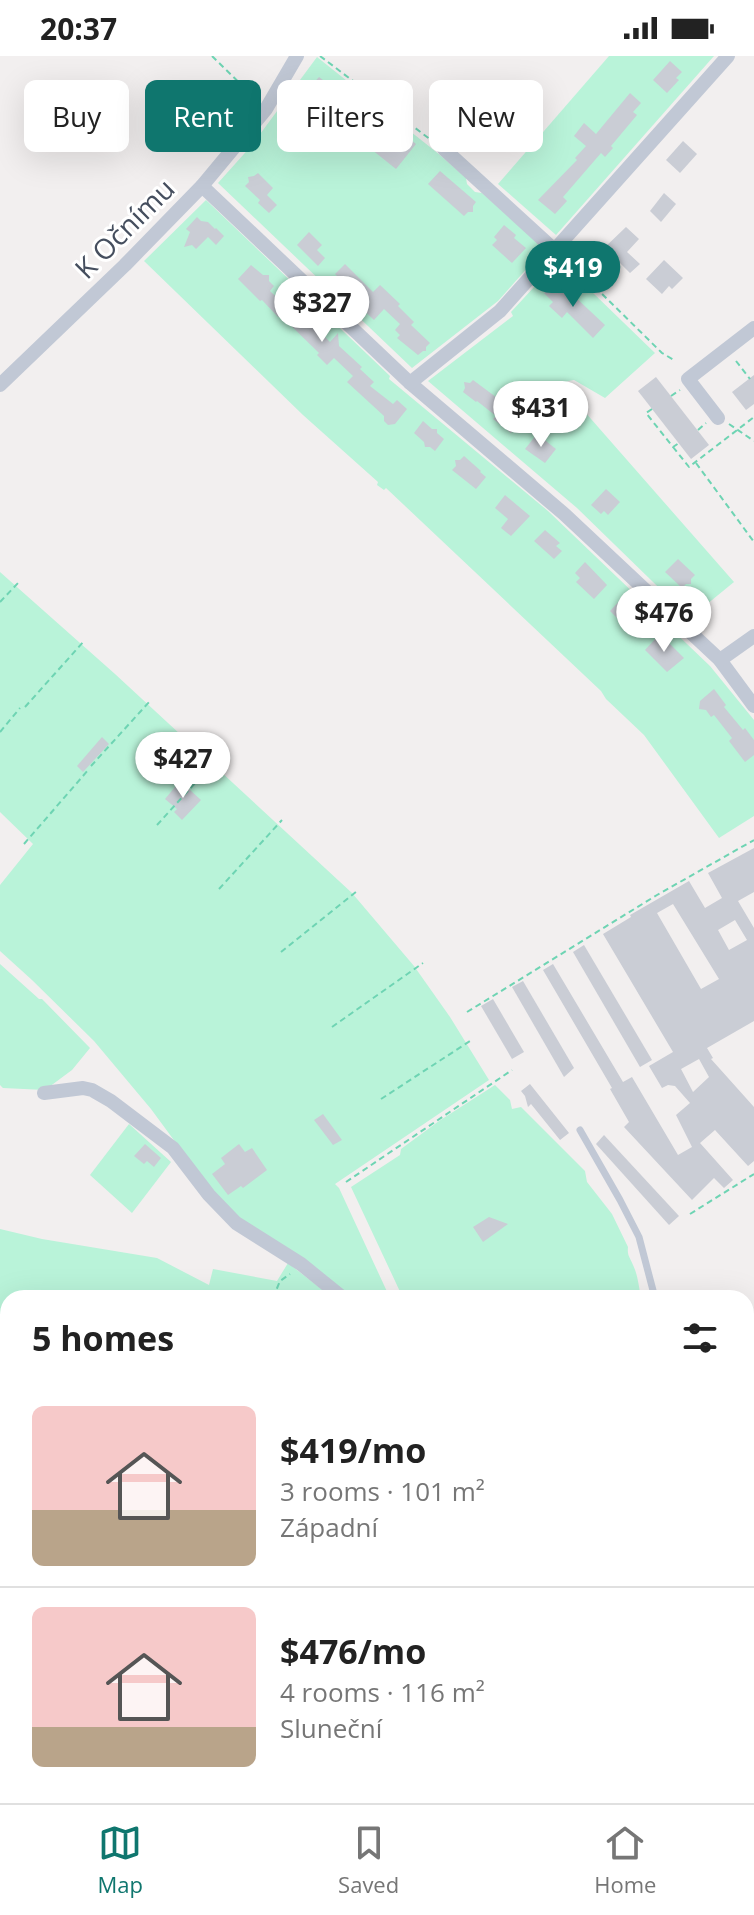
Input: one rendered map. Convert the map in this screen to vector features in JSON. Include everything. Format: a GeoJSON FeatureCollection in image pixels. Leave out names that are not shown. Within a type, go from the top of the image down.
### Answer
{"type":"FeatureCollection","features":[{"type":"Feature","properties":{"kind":"street","name":"K Očnímu"},"geometry":{"type":"LineString","coordinates":[[0,385],[202,186],[266,109],[297,56]]}},
{"type":"Feature","properties":{"kind":"street"},"geometry":{"type":"LineString","coordinates":[[410,383],[500,311],[728,56]]}},
{"type":"Feature","properties":{"kind":"street"},"geometry":{"type":"LineString","coordinates":[[447,152],[584,277]]}},
{"type":"Feature","properties":{"kind":"street"},"geometry":{"type":"LineString","coordinates":[[202,186],[410,383],[563,513],[720,660],[754,706]]}},
{"type":"Feature","properties":{"kind":"street"},"geometry":{"type":"LineString","coordinates":[[718,418],[688,379],[754,328]]}},
{"type":"Feature","properties":{"kind":"street"},"geometry":{"type":"LineString","coordinates":[[720,660],[754,636]]}},
{"type":"Feature","properties":{"kind":"street"},"geometry":{"type":"LineString","coordinates":[[44,1093],[83,1088],[111,1101],[173,1148],[209,1195],[236,1223],[301,1264],[333,1290]]}},
{"type":"Feature","properties":{"kind":"lane"},"geometry":{"type":"LineString","coordinates":[[580,1130],[639,1237],[653,1290]]}},
{"type":"Feature","properties":{"kind":"path"},"geometry":{"type":"LineString","coordinates":[[212,56],[266,109]]}},
{"type":"Feature","properties":{"kind":"path"},"geometry":{"type":"LineString","coordinates":[[320,56],[429,138]]}},
{"type":"Feature","properties":{"kind":"path"},"geometry":{"type":"LineString","coordinates":[[584,277],[662,353],[674,360]]}},
{"type":"Feature","properties":{"kind":"path"},"geometry":{"type":"LineString","coordinates":[[732,356],[750,379]]}},
{"type":"Feature","properties":{"kind":"path"},"geometry":{"type":"LineString","coordinates":[[652,409],[646,413],[689,467],[754,417]]}},
{"type":"Feature","properties":{"kind":"path"},"geometry":{"type":"LineString","coordinates":[[718,418],[754,441]]}},
{"type":"Feature","properties":{"kind":"path"},"geometry":{"type":"LineString","coordinates":[[673,447],[679,443]]}},
{"type":"Feature","properties":{"kind":"path"},"geometry":{"type":"LineString","coordinates":[[695,462],[754,542]]}},
{"type":"Feature","properties":{"kind":"path"},"geometry":{"type":"LineString","coordinates":[[0,602],[19,582]]}},
{"type":"Feature","properties":{"kind":"path"},"geometry":{"type":"LineString","coordinates":[[25,707],[85,640]]}},
{"type":"Feature","properties":{"kind":"path"},"geometry":{"type":"LineString","coordinates":[[24,844],[150,701]]}},
{"type":"Feature","properties":{"kind":"path"},"geometry":{"type":"LineString","coordinates":[[0,732],[20,708]]}},
{"type":"Feature","properties":{"kind":"path"},"geometry":{"type":"LineString","coordinates":[[157,825],[216,760]]}},
{"type":"Feature","properties":{"kind":"path"},"geometry":{"type":"LineString","coordinates":[[219,889],[282,820]]}},
{"type":"Feature","properties":{"kind":"path"},"geometry":{"type":"LineString","coordinates":[[467,1012],[657,895],[754,840]]}},
{"type":"Feature","properties":{"kind":"path"},"geometry":{"type":"LineString","coordinates":[[281,952],[357,891]]}},
{"type":"Feature","properties":{"kind":"path"},"geometry":{"type":"LineString","coordinates":[[332,1027],[423,963]]}},
{"type":"Feature","properties":{"kind":"path"},"geometry":{"type":"LineString","coordinates":[[381,1099],[470,1041]]}},
{"type":"Feature","properties":{"kind":"path"},"geometry":{"type":"LineString","coordinates":[[346,1182],[512,1070]]}},
{"type":"Feature","properties":{"kind":"path"},"geometry":{"type":"LineString","coordinates":[[690,1214],[754,1174]]}},
{"type":"Feature","properties":{"kind":"path"},"geometry":{"type":"LineString","coordinates":[[276,1290],[280,1281]]}},
{"type":"Feature","properties":{"kind":"green space"},"geometry":{"type":"Polygon","coordinates":[[[609,56],[714,56],[556,235],[498,184],[526,152],[543,152],[543,132],[609,56]]]}},
{"type":"Feature","properties":{"kind":"green space"},"geometry":{"type":"Polygon","coordinates":[[[317,57],[346,80],[300,80],[317,57]]]}},
{"type":"Feature","properties":{"kind":"green space"},"geometry":{"type":"Polygon","coordinates":[[[277,111],[277,152],[413,152],[413,133],[429,146],[429,152],[436,152],[466,178],[467,184],[475,192],[482,193],[545,248],[498,301],[412,368],[218,183],[246,152],[261,152],[261,133],[277,111]]]}},
{"type":"Feature","properties":{"kind":"green space"},"geometry":{"type":"Polygon","coordinates":[[[206,200],[390,376],[389,379],[548,511],[710,666],[754,720],[754,816],[719,838],[644,735],[601,691],[386,488],[384,490],[377,485],[378,482],[303,415],[144,261],[206,200]]]}},
{"type":"Feature","properties":{"kind":"green space"},"geometry":{"type":"Polygon","coordinates":[[[559,260],[655,353],[605,398],[574,380],[563,387],[734,582],[690,618],[577,508],[428,381],[513,316],[511,312],[559,260]]]}},
{"type":"Feature","properties":{"kind":"green space"},"geometry":{"type":"Polygon","coordinates":[[[0,572],[352,893],[414,966],[489,1080],[335,1184],[386,1290],[337,1290],[232,1215],[151,1109],[94,1041],[0,951],[0,885],[33,844],[0,812],[0,572]]]}},
{"type":"Feature","properties":{"kind":"green space"},"geometry":{"type":"Polygon","coordinates":[[[0,964],[42,999],[90,1048],[72,1070],[45,1090],[3,1088],[0,1085],[0,964]]]}},
{"type":"Feature","properties":{"kind":"green space"},"geometry":{"type":"Polygon","coordinates":[[[495,1085],[510,1100],[512,1109],[521,1107],[585,1171],[587,1182],[612,1214],[628,1247],[639,1290],[399,1290],[351,1187],[400,1155],[401,1149],[495,1085]]]}},
{"type":"Feature","properties":{"kind":"green space"},"geometry":{"type":"Polygon","coordinates":[[[129,1124],[171,1162],[132,1213],[90,1175],[129,1124]]]}},
{"type":"Feature","properties":{"kind":"green space"},"geometry":{"type":"Polygon","coordinates":[[[0,1229],[157,1258],[209,1285],[213,1269],[277,1281],[288,1263],[323,1290],[0,1290],[0,1229]]]}},
{"type":"Feature","properties":{"kind":"building"},"geometry":{"type":"Polygon","coordinates":[[[670,61],[682,72],[667,93],[653,80],[670,61]]]}},
{"type":"Feature","properties":{"kind":"building"},"geometry":{"type":"Polygon","coordinates":[[[630,93],[641,103],[633,112],[637,115],[605,157],[601,153],[563,197],[567,201],[555,214],[538,200],[577,160],[575,158],[586,146],[574,136],[584,123],[596,134],[630,93]]]}},
{"type":"Feature","properties":{"kind":"building"},"geometry":{"type":"Polygon","coordinates":[[[683,141],[697,154],[680,173],[666,160],[683,141]]]}},
{"type":"Feature","properties":{"kind":"building"},"geometry":{"type":"Polygon","coordinates":[[[375,152],[410,152],[396,169],[375,152]]]}},
{"type":"Feature","properties":{"kind":"building"},"geometry":{"type":"Polygon","coordinates":[[[440,171],[476,202],[473,212],[464,216],[428,184],[440,171]]]}},
{"type":"Feature","properties":{"kind":"building"},"geometry":{"type":"Polygon","coordinates":[[[258,173],[273,188],[267,195],[277,205],[269,213],[245,186],[249,182],[248,177],[258,173]]]}},
{"type":"Feature","properties":{"kind":"building"},"geometry":{"type":"Polygon","coordinates":[[[664,193],[676,204],[661,222],[650,211],[664,193]]]}},
{"type":"Feature","properties":{"kind":"building"},"geometry":{"type":"Polygon","coordinates":[[[197,217],[224,236],[216,245],[208,237],[196,249],[192,245],[184,247],[190,232],[186,229],[197,217]]]}},
{"type":"Feature","properties":{"kind":"building"},"geometry":{"type":"Polygon","coordinates":[[[504,225],[526,248],[512,263],[492,245],[497,240],[494,237],[504,225]]]}},
{"type":"Feature","properties":{"kind":"building"},"geometry":{"type":"Polygon","coordinates":[[[626,227],[639,239],[627,252],[640,264],[630,273],[601,251],[626,227]]]}},
{"type":"Feature","properties":{"kind":"building"},"geometry":{"type":"Polygon","coordinates":[[[309,232],[322,245],[317,250],[325,258],[318,266],[297,245],[309,232]]]}},
{"type":"Feature","properties":{"kind":"building"},"geometry":{"type":"Polygon","coordinates":[[[664,260],[683,278],[662,294],[646,279],[664,260]]]}},
{"type":"Feature","properties":{"kind":"building"},"geometry":{"type":"Polygon","coordinates":[[[345,264],[373,292],[380,285],[400,304],[398,306],[414,322],[411,325],[430,343],[426,351],[418,355],[397,338],[400,335],[395,330],[400,324],[384,309],[374,320],[359,306],[336,281],[339,278],[335,274],[345,264]]]}},
{"type":"Feature","properties":{"kind":"building"},"geometry":{"type":"Polygon","coordinates":[[[251,265],[263,275],[269,275],[269,281],[274,286],[270,291],[291,311],[297,305],[330,342],[338,333],[339,346],[374,382],[370,386],[393,404],[397,400],[407,409],[395,424],[388,425],[384,416],[347,382],[353,376],[334,358],[327,365],[317,355],[319,353],[282,317],[287,310],[278,317],[238,279],[251,265]]]}},
{"type":"Feature","properties":{"kind":"building"},"geometry":{"type":"Polygon","coordinates":[[[557,280],[605,325],[593,338],[567,312],[562,318],[549,306],[553,302],[544,293],[557,280]]]}},
{"type":"Feature","properties":{"kind":"building"},"geometry":{"type":"Polygon","coordinates":[[[754,375],[754,404],[746,410],[732,392],[754,375]]]}},
{"type":"Feature","properties":{"kind":"building"},"geometry":{"type":"Polygon","coordinates":[[[656,377],[709,445],[691,459],[638,391],[656,377]]]}},
{"type":"Feature","properties":{"kind":"building"},"geometry":{"type":"Polygon","coordinates":[[[473,380],[508,406],[515,397],[523,404],[514,415],[521,421],[511,433],[493,419],[496,416],[463,392],[464,382],[473,380]]]}},
{"type":"Feature","properties":{"kind":"building"},"geometry":{"type":"Polygon","coordinates":[[[423,421],[432,429],[437,429],[444,439],[435,451],[425,447],[414,433],[423,421]]]}},
{"type":"Feature","properties":{"kind":"building"},"geometry":{"type":"Polygon","coordinates":[[[537,434],[556,449],[545,463],[525,449],[537,434]]]}},
{"type":"Feature","properties":{"kind":"building"},"geometry":{"type":"Polygon","coordinates":[[[464,456],[486,477],[476,489],[452,470],[456,466],[455,460],[464,456]]]}},
{"type":"Feature","properties":{"kind":"building"},"geometry":{"type":"Polygon","coordinates":[[[606,489],[620,502],[608,515],[604,511],[601,514],[591,505],[606,489]]]}},
{"type":"Feature","properties":{"kind":"building"},"geometry":{"type":"Polygon","coordinates":[[[505,495],[530,516],[511,536],[501,528],[508,519],[495,508],[505,495]]]}},
{"type":"Feature","properties":{"kind":"building"},"geometry":{"type":"Polygon","coordinates":[[[545,530],[560,543],[556,546],[562,551],[554,559],[534,541],[545,530]]]}},
{"type":"Feature","properties":{"kind":"building"},"geometry":{"type":"Polygon","coordinates":[[[678,559],[695,575],[691,584],[682,588],[665,572],[678,559]]]}},
{"type":"Feature","properties":{"kind":"building"},"geometry":{"type":"Polygon","coordinates":[[[585,562],[607,585],[594,599],[576,582],[580,578],[575,573],[585,562]]]}},
{"type":"Feature","properties":{"kind":"building"},"geometry":{"type":"Polygon","coordinates":[[[623,597],[636,610],[630,617],[636,621],[628,629],[610,611],[623,597]]]}},
{"type":"Feature","properties":{"kind":"building"},"geometry":{"type":"Polygon","coordinates":[[[658,636],[684,658],[667,672],[645,650],[658,636]]]}},
{"type":"Feature","properties":{"kind":"building"},"geometry":{"type":"Polygon","coordinates":[[[714,689],[726,705],[724,707],[754,740],[754,755],[745,762],[714,715],[711,717],[706,710],[699,709],[700,701],[714,689]]]}},
{"type":"Feature","properties":{"kind":"building"},"geometry":{"type":"Polygon","coordinates":[[[102,737],[109,744],[83,772],[77,766],[102,737]]]}},
{"type":"Feature","properties":{"kind":"building"},"geometry":{"type":"Polygon","coordinates":[[[180,781],[201,800],[182,820],[174,812],[177,809],[165,799],[180,781]]]}},
{"type":"Feature","properties":{"kind":"building"},"geometry":{"type":"Polygon","coordinates":[[[754,848],[754,892],[738,901],[754,928],[754,1021],[707,1048],[711,1059],[754,1107],[754,1161],[748,1166],[715,1130],[700,1143],[733,1180],[724,1188],[714,1178],[692,1200],[624,1127],[629,1122],[612,1088],[543,970],[553,964],[623,1082],[632,1077],[678,1155],[692,1147],[676,1115],[690,1103],[675,1086],[662,1088],[649,1066],[673,1052],[603,934],[689,881],[705,908],[722,898],[708,873],[754,848]],[[673,904],[657,913],[701,989],[719,979],[673,904]],[[735,920],[718,930],[729,950],[747,940],[735,920]],[[699,1059],[681,1069],[693,1092],[709,1077],[699,1059]]]}},
{"type":"Feature","properties":{"kind":"building"},"geometry":{"type":"Polygon","coordinates":[[[584,945],[652,1060],[640,1067],[573,952],[584,945]]]}},
{"type":"Feature","properties":{"kind":"building"},"geometry":{"type":"Polygon","coordinates":[[[523,981],[574,1068],[564,1077],[512,987],[523,981]]]}},
{"type":"Feature","properties":{"kind":"building"},"geometry":{"type":"Polygon","coordinates":[[[493,999],[524,1052],[512,1059],[481,1006],[493,999]]]}},
{"type":"Feature","properties":{"kind":"building"},"geometry":{"type":"Polygon","coordinates":[[[530,1084],[569,1133],[560,1140],[531,1104],[528,1107],[521,1091],[530,1084]]]}},
{"type":"Feature","properties":{"kind":"building"},"geometry":{"type":"Polygon","coordinates":[[[323,1114],[342,1140],[333,1145],[314,1120],[323,1114]]]}},
{"type":"Feature","properties":{"kind":"building"},"geometry":{"type":"Polygon","coordinates":[[[604,1135],[679,1216],[669,1225],[596,1144],[604,1135]]]}},
{"type":"Feature","properties":{"kind":"building"},"geometry":{"type":"Polygon","coordinates":[[[145,1144],[161,1158],[154,1167],[134,1156],[145,1144]]]}},
{"type":"Feature","properties":{"kind":"building"},"geometry":{"type":"Polygon","coordinates":[[[239,1144],[245,1152],[252,1148],[267,1170],[228,1195],[212,1174],[225,1164],[221,1158],[239,1144]]]}},
{"type":"Feature","properties":{"kind":"building"},"geometry":{"type":"Polygon","coordinates":[[[489,1217],[508,1224],[483,1242],[473,1227],[489,1217]]]}}]}
